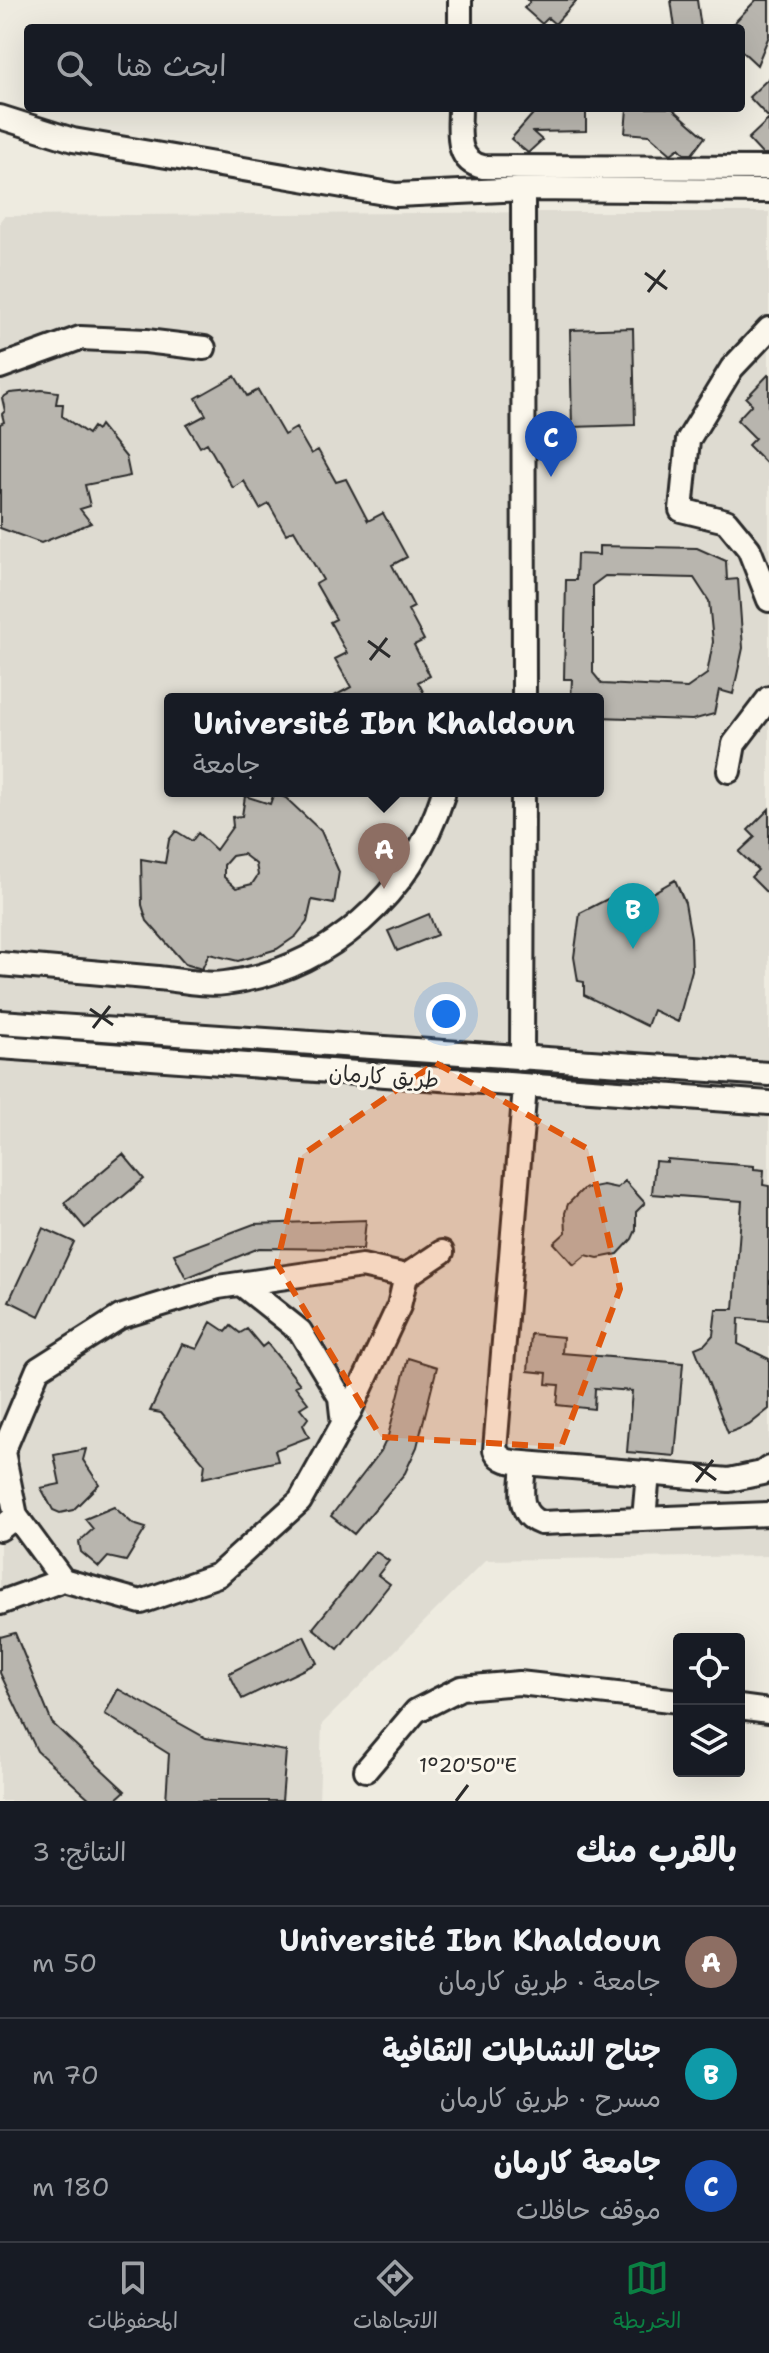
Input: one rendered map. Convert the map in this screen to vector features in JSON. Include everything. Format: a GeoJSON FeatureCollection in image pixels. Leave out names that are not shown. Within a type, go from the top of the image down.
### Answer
{"type":"FeatureCollection","features":[{"type":"Feature","properties":{"kind":"street"},"geometry":{"type":"LineString","coordinates":[[460,0],[460,24]]}},
{"type":"Feature","properties":{"kind":"street"},"geometry":{"type":"LineString","coordinates":[[460,112],[461,149],[464,156],[476,165],[769,168]]}},
{"type":"Feature","properties":{"kind":"street"},"geometry":{"type":"LineString","coordinates":[[0,117],[73,140],[396,195],[523,189],[769,191]]}},
{"type":"Feature","properties":{"kind":"street"},"geometry":{"type":"LineString","coordinates":[[523,189],[524,693]]}},
{"type":"Feature","properties":{"kind":"street"},"geometry":{"type":"LineString","coordinates":[[769,329],[732,368],[688,440],[681,510],[726,521],[749,549],[769,600]]}},
{"type":"Feature","properties":{"kind":"street"},"geometry":{"type":"LineString","coordinates":[[0,367],[80,338],[204,348]]}},
{"type":"Feature","properties":{"kind":"street"},"geometry":{"type":"LineString","coordinates":[[729,771],[734,744],[769,698]]}},
{"type":"Feature","properties":{"kind":"street"},"geometry":{"type":"LineString","coordinates":[[0,964],[221,984],[269,975],[302,961],[352,930],[395,888],[433,827],[442,797]]}},
{"type":"Feature","properties":{"kind":"street"},"geometry":{"type":"LineString","coordinates":[[522,1059],[523,797]]}},
{"type":"Feature","properties":{"kind":"street","name":"طريق كارمان"},"geometry":{"type":"LineString","coordinates":[[0,1022],[769,1074]]}},
{"type":"Feature","properties":{"kind":"street","name":"طريق كارمان"},"geometry":{"type":"LineString","coordinates":[[0,1047],[769,1103]]}},
{"type":"Feature","properties":{"kind":"street"},"geometry":{"type":"LineString","coordinates":[[525,1087],[495,1450],[502,1459],[524,1463],[729,1480],[762,1473],[769,1468]]}},
{"type":"Feature","properties":{"kind":"street"},"geometry":{"type":"LineString","coordinates":[[406,1276],[362,1266],[218,1287],[120,1317],[38,1369],[3,1452],[8,1522],[63,1580],[141,1602],[218,1575],[300,1501],[343,1424],[399,1306],[406,1276],[442,1252]]}},
{"type":"Feature","properties":{"kind":"street"},"geometry":{"type":"LineString","coordinates":[[241,1284],[300,1331],[340,1397],[343,1424]]}},
{"type":"Feature","properties":{"kind":"street"},"geometry":{"type":"LineString","coordinates":[[524,1463],[522,1505],[533,1520],[541,1523],[769,1514]]}},
{"type":"Feature","properties":{"kind":"street"},"geometry":{"type":"LineString","coordinates":[[644,1519],[648,1473]]}},
{"type":"Feature","properties":{"kind":"street"},"geometry":{"type":"LineString","coordinates":[[0,1603],[63,1580]]}},
{"type":"Feature","properties":{"kind":"street"},"geometry":{"type":"LineString","coordinates":[[366,1770],[416,1711],[461,1688],[519,1683],[673,1700]]}},
{"type":"Feature","properties":{"kind":"street"},"geometry":{"type":"LineString","coordinates":[[745,1708],[769,1711]]}},
{"type":"Feature","properties":{"kind":"highlighted area"},"geometry":{"type":"Polygon","coordinates":[[[436,1063],[588,1149],[620,1289],[561,1447],[381,1437],[277,1264],[302,1155],[436,1063]]]}},
{"type":"Feature","properties":{"kind":"shaded area"},"geometry":{"type":"Polygon","coordinates":[[[769,212],[769,1556],[486,1560],[322,1724],[319,1801],[0,1801],[0,221],[4,216],[769,212]]]}},
{"type":"Feature","properties":{"kind":"building"},"geometry":{"type":"Polygon","coordinates":[[[528,0],[577,0],[555,24],[548,18],[542,24],[524,8],[530,2],[528,0]]]}},
{"type":"Feature","properties":{"kind":"building"},"geometry":{"type":"Polygon","coordinates":[[[671,0],[697,0],[700,24],[674,24],[671,0]]]}},
{"type":"Feature","properties":{"kind":"building"},"geometry":{"type":"Polygon","coordinates":[[[756,0],[769,0],[769,36],[757,65],[745,54],[745,24],[733,24],[756,0]]]}},
{"type":"Feature","properties":{"kind":"building"},"geometry":{"type":"Polygon","coordinates":[[[769,78],[769,118],[749,97],[769,78]]]}},
{"type":"Feature","properties":{"kind":"building"},"geometry":{"type":"Polygon","coordinates":[[[535,112],[586,112],[586,131],[533,132],[542,140],[528,153],[511,139],[535,112]]]}},
{"type":"Feature","properties":{"kind":"building"},"geometry":{"type":"Polygon","coordinates":[[[627,112],[677,112],[705,137],[692,154],[685,154],[679,148],[671,154],[649,135],[625,133],[627,112]]]}},
{"type":"Feature","properties":{"kind":"building"},"geometry":{"type":"Polygon","coordinates":[[[769,119],[769,154],[762,154],[748,139],[769,119]]]}},
{"type":"Feature","properties":{"kind":"building"},"geometry":{"type":"Polygon","coordinates":[[[633,328],[635,425],[572,427],[570,330],[633,328]]]}},
{"type":"Feature","properties":{"kind":"building"},"geometry":{"type":"Polygon","coordinates":[[[769,374],[769,466],[748,445],[755,438],[737,420],[752,404],[746,398],[769,374]]]}},
{"type":"Feature","properties":{"kind":"building"},"geometry":{"type":"Polygon","coordinates":[[[235,376],[247,396],[258,390],[284,435],[296,428],[311,454],[318,450],[336,482],[346,479],[368,521],[383,513],[407,557],[392,565],[414,607],[408,610],[424,640],[414,645],[430,676],[418,682],[424,693],[340,693],[351,687],[335,659],[347,653],[330,622],[336,619],[316,584],[323,580],[294,530],[286,534],[269,504],[260,509],[244,481],[233,488],[207,443],[200,447],[187,425],[206,415],[196,398],[235,376]]]}},
{"type":"Feature","properties":{"kind":"building"},"geometry":{"type":"Polygon","coordinates":[[[58,392],[56,404],[63,404],[62,416],[88,434],[93,427],[97,430],[100,425],[126,457],[130,476],[85,485],[90,506],[80,509],[91,523],[41,543],[0,528],[0,424],[4,422],[2,414],[5,411],[2,398],[10,393],[58,392]]]}},
{"type":"Feature","properties":{"kind":"building"},"geometry":{"type":"Polygon","coordinates":[[[599,546],[697,548],[726,561],[727,580],[738,579],[743,648],[733,694],[719,690],[714,714],[692,720],[604,717],[604,693],[571,693],[572,679],[564,679],[566,580],[576,580],[577,554],[599,555],[599,546]],[[605,576],[593,585],[593,673],[602,684],[687,688],[707,674],[713,642],[709,601],[694,578],[605,576]]]}},
{"type":"Feature","properties":{"kind":"building"},"geometry":{"type":"Polygon","coordinates":[[[245,797],[270,804],[273,797],[286,798],[321,831],[339,872],[334,904],[312,900],[307,922],[296,936],[277,949],[238,961],[209,954],[202,969],[185,964],[147,921],[142,905],[141,859],[165,863],[169,840],[176,831],[192,841],[198,833],[216,850],[233,826],[232,817],[242,816],[245,797]],[[243,854],[232,856],[224,865],[224,877],[236,888],[252,884],[258,875],[256,864],[243,854]]]}},
{"type":"Feature","properties":{"kind":"building"},"geometry":{"type":"Polygon","coordinates":[[[769,809],[769,895],[751,877],[758,870],[739,852],[755,837],[748,830],[769,809]]]}},
{"type":"Feature","properties":{"kind":"building"},"geometry":{"type":"Polygon","coordinates":[[[675,880],[685,903],[691,937],[692,970],[678,1022],[653,1010],[647,1026],[584,995],[584,982],[578,981],[574,957],[580,913],[631,887],[638,901],[675,880]]]}},
{"type":"Feature","properties":{"kind":"building"},"geometry":{"type":"Polygon","coordinates":[[[429,914],[437,935],[397,951],[388,931],[429,914]]]}},
{"type":"Feature","properties":{"kind":"building"},"geometry":{"type":"Polygon","coordinates":[[[123,1154],[144,1179],[85,1228],[64,1203],[123,1154]]]}},
{"type":"Feature","properties":{"kind":"building"},"geometry":{"type":"Polygon","coordinates":[[[667,1159],[754,1166],[754,1169],[764,1170],[763,1185],[769,1186],[769,1321],[739,1318],[738,1344],[769,1359],[769,1409],[749,1425],[728,1433],[695,1348],[705,1344],[713,1335],[716,1309],[734,1309],[742,1201],[652,1194],[655,1161],[667,1162],[667,1159]]]}},
{"type":"Feature","properties":{"kind":"building"},"geometry":{"type":"Polygon","coordinates":[[[625,1181],[645,1203],[636,1212],[636,1230],[632,1239],[618,1254],[598,1258],[586,1255],[574,1265],[554,1243],[566,1232],[568,1204],[583,1189],[603,1185],[617,1188],[625,1181]]]}},
{"type":"Feature","properties":{"kind":"building"},"geometry":{"type":"Polygon","coordinates":[[[366,1220],[363,1249],[259,1248],[186,1278],[174,1254],[254,1224],[366,1220]]]}},
{"type":"Feature","properties":{"kind":"building"},"geometry":{"type":"Polygon","coordinates":[[[43,1228],[74,1242],[39,1316],[9,1301],[43,1228]]]}},
{"type":"Feature","properties":{"kind":"building"},"geometry":{"type":"Polygon","coordinates":[[[211,1322],[226,1332],[231,1326],[240,1333],[247,1329],[262,1347],[267,1343],[300,1384],[295,1386],[308,1403],[300,1408],[308,1418],[303,1425],[309,1437],[275,1450],[278,1461],[203,1478],[205,1464],[161,1413],[150,1411],[182,1344],[197,1349],[211,1322]]]}},
{"type":"Feature","properties":{"kind":"building"},"geometry":{"type":"Polygon","coordinates":[[[531,1334],[563,1337],[562,1353],[683,1363],[675,1456],[627,1452],[632,1391],[595,1388],[594,1409],[557,1405],[559,1385],[546,1384],[547,1373],[528,1371],[531,1334]]]}},
{"type":"Feature","properties":{"kind":"building"},"geometry":{"type":"Polygon","coordinates":[[[408,1358],[437,1367],[417,1447],[405,1473],[354,1534],[331,1516],[381,1451],[388,1436],[408,1358]]]}},
{"type":"Feature","properties":{"kind":"building"},"geometry":{"type":"Polygon","coordinates":[[[86,1449],[83,1460],[99,1484],[73,1510],[60,1513],[53,1510],[41,1488],[60,1484],[54,1455],[86,1449]]]}},
{"type":"Feature","properties":{"kind":"building"},"geometry":{"type":"Polygon","coordinates":[[[114,1507],[133,1524],[146,1528],[126,1561],[108,1557],[99,1567],[81,1552],[79,1542],[93,1529],[85,1519],[114,1507]]]}},
{"type":"Feature","properties":{"kind":"building"},"geometry":{"type":"Polygon","coordinates":[[[375,1551],[389,1561],[378,1575],[390,1584],[338,1649],[313,1628],[375,1551]]]}},
{"type":"Feature","properties":{"kind":"building"},"geometry":{"type":"Polygon","coordinates":[[[15,1633],[52,1723],[125,1791],[114,1801],[92,1801],[37,1751],[0,1673],[0,1637],[15,1633]]]}},
{"type":"Feature","properties":{"kind":"building"},"geometry":{"type":"Polygon","coordinates":[[[304,1636],[317,1663],[242,1699],[229,1673],[304,1636]]]}},
{"type":"Feature","properties":{"kind":"building"},"geometry":{"type":"Polygon","coordinates":[[[118,1689],[206,1738],[286,1751],[282,1801],[166,1801],[169,1754],[105,1714],[118,1689]]]}},
{"type":"Feature","properties":{"kind":"place","name":"جامعة كارمان"},"geometry":{"type":"Point","coordinates":[551,477]}},
{"type":"Feature","properties":{"kind":"place","name":"Université Ibn Khaldoun"},"geometry":{"type":"Point","coordinates":[384,889]}},
{"type":"Feature","properties":{"kind":"place","name":"جناح النشاطات الثقافية"},"geometry":{"type":"Point","coordinates":[633,949]}}]}
